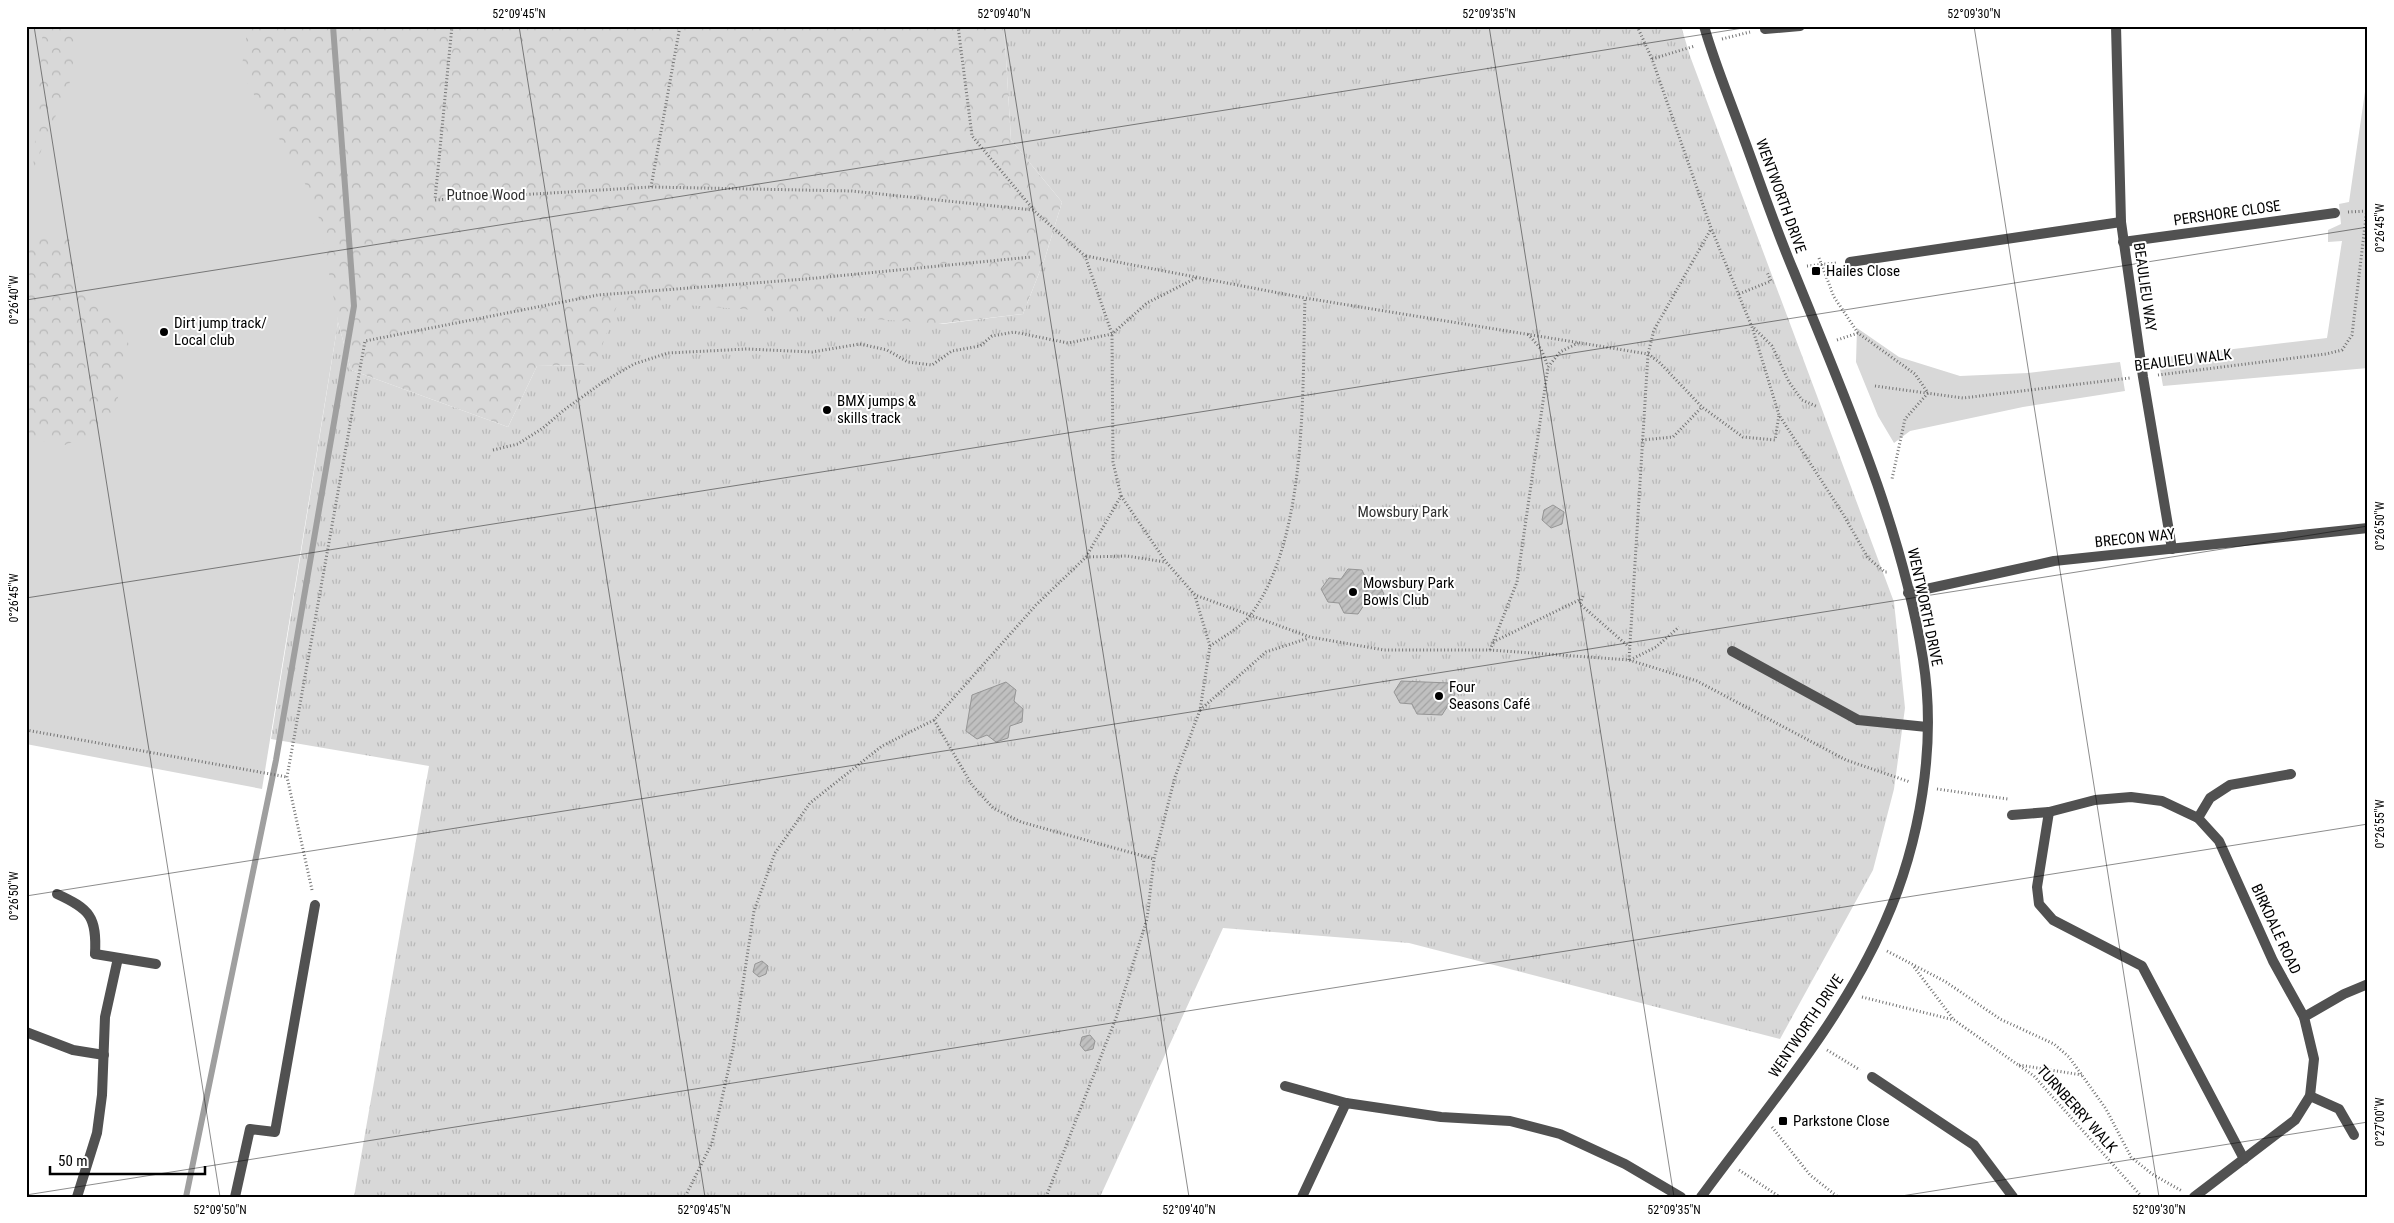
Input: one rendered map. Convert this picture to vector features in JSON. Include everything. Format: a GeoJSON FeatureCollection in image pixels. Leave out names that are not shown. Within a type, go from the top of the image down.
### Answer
{"type":"FeatureCollection","features":[{"type":"Feature","properties":{"kind":"street","name":"WENTWORTH DRIVE"},"geometry":{"type":"LineString","coordinates":[[1701,1197],[1816,1043],[1849,993],[1886,922],[1912,848],[1923,786],[1927,727],[1924,661],[1903,571],[1884,506],[1855,422],[1792,267],[1704,26]]}},
{"type":"Feature","properties":{"kind":"street"},"geometry":{"type":"LineString","coordinates":[[1765,29],[1800,26]]}},
{"type":"Feature","properties":{"kind":"street","name":"BEAULIEU WAY"},"geometry":{"type":"LineString","coordinates":[[2116,26],[2123,242],[2143,377],[2172,549]]}},
{"type":"Feature","properties":{"kind":"street","name":"PERSHORE CLOSE"},"geometry":{"type":"LineString","coordinates":[[2123,242],[2335,213]]}},
{"type":"Feature","properties":{"kind":"street"},"geometry":{"type":"LineString","coordinates":[[1850,262],[2121,222]]}},
{"type":"Feature","properties":{"kind":"street","name":"BRECON WAY"},"geometry":{"type":"LineString","coordinates":[[1908,593],[2054,561],[2368,528]]}},
{"type":"Feature","properties":{"kind":"street"},"geometry":{"type":"LineString","coordinates":[[1732,651],[1858,720],[1927,727]]}},
{"type":"Feature","properties":{"kind":"street"},"geometry":{"type":"LineString","coordinates":[[2198,818],[2210,798],[2230,785],[2291,774]]}},
{"type":"Feature","properties":{"kind":"street","name":"BIRKDALE ROAD"},"geometry":{"type":"LineString","coordinates":[[2012,815],[2048,812],[2094,800],[2131,797],[2162,801],[2198,818],[2219,841],[2273,961],[2304,1017],[2314,1059],[2310,1096],[2295,1120],[2244,1159],[2190,1194]]}},
{"type":"Feature","properties":{"kind":"street"},"geometry":{"type":"LineString","coordinates":[[2048,812],[2037,887],[2039,904],[2053,920],[2142,966],[2244,1159]]}},
{"type":"Feature","properties":{"kind":"street"},"geometry":{"type":"LineString","coordinates":[[57,894],[82,906],[96,930],[95,954],[156,964]]}},
{"type":"Feature","properties":{"kind":"street"},"geometry":{"type":"LineString","coordinates":[[235,1197],[250,1129],[275,1132],[315,905]]}},
{"type":"Feature","properties":{"kind":"street"},"geometry":{"type":"LineString","coordinates":[[77,1197],[97,1133],[104,1055],[105,1017],[118,958]]}},
{"type":"Feature","properties":{"kind":"street"},"geometry":{"type":"LineString","coordinates":[[2304,1017],[2368,984]]}},
{"type":"Feature","properties":{"kind":"street"},"geometry":{"type":"LineString","coordinates":[[26,1032],[73,1050],[104,1055]]}},
{"type":"Feature","properties":{"kind":"street"},"geometry":{"type":"LineString","coordinates":[[1872,1077],[1974,1145],[2013,1197]]}},
{"type":"Feature","properties":{"kind":"street"},"geometry":{"type":"LineString","coordinates":[[1285,1086],[1346,1103],[1441,1117],[1510,1121],[1560,1134],[1625,1164],[1681,1197]]}},
{"type":"Feature","properties":{"kind":"street"},"geometry":{"type":"LineString","coordinates":[[2310,1096],[2338,1109],[2354,1135]]}},
{"type":"Feature","properties":{"kind":"street"},"geometry":{"type":"LineString","coordinates":[[1302,1197],[1346,1103]]}},
{"type":"Feature","properties":{"kind":"path"},"geometry":{"type":"LineString","coordinates":[[452,26],[435,200],[651,187],[852,191],[1033,210]]}},
{"type":"Feature","properties":{"kind":"path"},"geometry":{"type":"LineString","coordinates":[[651,187],[680,26]]}},
{"type":"Feature","properties":{"kind":"path"},"geometry":{"type":"LineString","coordinates":[[958,26],[972,136],[1033,210],[1085,256],[1112,334],[1114,462],[1121,496],[1166,562],[1195,595],[1210,646],[1200,710],[1175,777],[1154,859],[1147,919],[1119,1009],[1046,1197]]}},
{"type":"Feature","properties":{"kind":"path"},"geometry":{"type":"LineString","coordinates":[[1637,26],[1652,59],[1711,228],[1752,327],[1779,415],[1868,558],[1885,572],[1903,571]]}},
{"type":"Feature","properties":{"kind":"path","name":"BEAULIEU WALK"},"geometry":{"type":"LineString","coordinates":[[1875,386],[1963,398],[2326,354],[2342,350],[2352,335],[2368,200]]}},
{"type":"Feature","properties":{"kind":"path"},"geometry":{"type":"LineString","coordinates":[[1629,660],[1648,354],[1654,330],[1711,228]]}},
{"type":"Feature","properties":{"kind":"path"},"geometry":{"type":"LineString","coordinates":[[1085,256],[1305,298],[1648,354],[1659,362],[1702,407],[1743,437],[1774,440],[1779,415]]}},
{"type":"Feature","properties":{"kind":"path"},"geometry":{"type":"LineString","coordinates":[[315,905],[287,777],[365,341],[598,294],[806,279],[1031,257]]}},
{"type":"Feature","properties":{"kind":"path"},"geometry":{"type":"LineString","coordinates":[[1819,258],[1834,297],[1858,333],[1915,374],[1928,392],[1905,419],[1900,450],[1884,506]]}},
{"type":"Feature","properties":{"kind":"path"},"geometry":{"type":"LineString","coordinates":[[1792,267],[1850,262]]}},
{"type":"Feature","properties":{"kind":"path"},"geometry":{"type":"LineString","coordinates":[[1738,294],[1771,281],[1768,272]]}},
{"type":"Feature","properties":{"kind":"path"},"geometry":{"type":"LineString","coordinates":[[493,450],[518,444],[543,428],[564,410],[603,382],[634,364],[668,353],[747,349],[812,352],[860,344],[887,350],[908,362],[932,365],[952,351],[980,346],[992,336],[1014,332],[1068,343],[1112,334],[1147,303],[1198,277]]}},
{"type":"Feature","properties":{"kind":"path"},"geometry":{"type":"LineString","coordinates":[[1210,646],[1252,614],[1280,560],[1299,464],[1305,298]]}},
{"type":"Feature","properties":{"kind":"path"},"geometry":{"type":"LineString","coordinates":[[1752,327],[1772,346],[1788,382],[1802,400],[1818,408]]}},
{"type":"Feature","properties":{"kind":"path"},"geometry":{"type":"LineString","coordinates":[[1824,345],[1858,333]]}},
{"type":"Feature","properties":{"kind":"path"},"geometry":{"type":"LineString","coordinates":[[1490,650],[1517,582],[1548,367],[1541,349],[1528,334]]}},
{"type":"Feature","properties":{"kind":"path"},"geometry":{"type":"LineString","coordinates":[[1548,367],[1560,352],[1579,343]]}},
{"type":"Feature","properties":{"kind":"path"},"geometry":{"type":"LineString","coordinates":[[1642,440],[1673,436],[1702,407]]}},
{"type":"Feature","properties":{"kind":"path"},"geometry":{"type":"LineString","coordinates":[[685,1197],[712,1143],[733,1049],[754,910],[775,853],[810,803],[882,746],[934,720],[1036,605],[1086,557],[1121,496]]}},
{"type":"Feature","properties":{"kind":"path"},"geometry":{"type":"LineString","coordinates":[[1086,557],[1128,556],[1166,562]]}},
{"type":"Feature","properties":{"kind":"path"},"geometry":{"type":"LineString","coordinates":[[1195,595],[1252,614],[1310,637],[1384,650],[1490,650],[1629,660],[1697,681],[1846,760],[1923,786],[2010,800],[2012,815]]}},
{"type":"Feature","properties":{"kind":"path"},"geometry":{"type":"LineString","coordinates":[[1493,642],[1582,598],[1580,604],[1630,648]]}},
{"type":"Feature","properties":{"kind":"path"},"geometry":{"type":"LineString","coordinates":[[1629,660],[1656,647],[1678,626]]}},
{"type":"Feature","properties":{"kind":"path"},"geometry":{"type":"LineString","coordinates":[[1200,710],[1266,652],[1310,637]]}},
{"type":"Feature","properties":{"kind":"path"},"geometry":{"type":"LineString","coordinates":[[934,720],[972,785],[993,808],[1021,822],[1154,859]]}},
{"type":"Feature","properties":{"kind":"path"},"geometry":{"type":"LineString","coordinates":[[26,730],[287,777]]}},
{"type":"Feature","properties":{"kind":"path"},"geometry":{"type":"LineString","coordinates":[[1874,945],[1946,982],[2000,1018],[2054,1044],[2069,1057],[2106,1109],[2131,1157],[2152,1174],[2190,1194]]}},
{"type":"Feature","properties":{"kind":"path"},"geometry":{"type":"LineString","coordinates":[[1914,966],[1954,1020]]}},
{"type":"Feature","properties":{"kind":"path","name":"TURNBERRY WALK"},"geometry":{"type":"LineString","coordinates":[[1849,993],[1954,1020],[2019,1065],[2034,1076],[2142,1197]]}},
{"type":"Feature","properties":{"kind":"path"},"geometry":{"type":"LineString","coordinates":[[1816,1043],[1872,1077]]}},
{"type":"Feature","properties":{"kind":"path"},"geometry":{"type":"LineString","coordinates":[[2019,1065],[2082,1075]]}},
{"type":"Feature","properties":{"kind":"path"},"geometry":{"type":"LineString","coordinates":[[1762,1114],[1810,1175],[1838,1197]]}},
{"type":"Feature","properties":{"kind":"path"},"geometry":{"type":"LineString","coordinates":[[1726,1162],[1780,1197]]}},
{"type":"Feature","properties":{"kind":"green space"},"geometry":{"type":"Polygon","coordinates":[[[26,26],[318,26],[338,322],[262,789],[26,744],[26,26]]]}},
{"type":"Feature","properties":{"kind":"green space"},"geometry":{"type":"Polygon","coordinates":[[[43,26],[77,26],[72,77],[33,170],[43,26]]]}},
{"type":"Feature","properties":{"kind":"green space","name":"Putnoe Wood"},"geometry":{"type":"Polygon","coordinates":[[[248,26],[1004,26],[1011,140],[1062,202],[1045,258],[1023,314],[595,365],[537,366],[508,427],[351,370],[338,322],[316,203],[241,72],[248,26]]]}},
{"type":"Feature","properties":{"kind":"green space","name":"Mowsbury Park"},"geometry":{"type":"Polygon","coordinates":[[[1004,26],[1681,26],[1690,56],[1894,602],[1905,708],[1894,789],[1873,870],[1780,1039],[1409,943],[1223,928],[1100,1197],[354,1197],[429,766],[271,739],[338,322],[351,370],[508,427],[537,366],[595,365],[619,300],[942,324],[1023,314],[1045,258],[1062,202],[1011,140],[1004,26]]]}},
{"type":"Feature","properties":{"kind":"green space"},"geometry":{"type":"Polygon","coordinates":[[[2368,71],[2368,368],[2163,386],[2158,358],[2327,338],[2342,241],[2328,242],[2328,230],[2341,224],[2339,204],[2349,202],[2368,71]]]}},
{"type":"Feature","properties":{"kind":"green space"},"geometry":{"type":"Polygon","coordinates":[[[68,234],[81,294],[115,315],[131,349],[110,427],[65,445],[26,438],[26,249],[36,240],[68,234]]]}},
{"type":"Feature","properties":{"kind":"green space"},"geometry":{"type":"Polygon","coordinates":[[[1857,328],[1899,357],[1960,376],[2028,373],[2120,362],[2125,391],[2023,407],[1910,431],[1894,443],[1878,416],[1856,362],[1857,328]]]}},
{"type":"Feature","properties":{"kind":"building"},"geometry":{"type":"Polygon","coordinates":[[[1553,505],[1564,512],[1562,524],[1551,528],[1542,520],[1544,510],[1553,505]]]}},
{"type":"Feature","properties":{"kind":"building","name":"Mowsbury Park Bowls Club"},"geometry":{"type":"Polygon","coordinates":[[[1348,569],[1362,570],[1367,581],[1378,582],[1384,594],[1376,606],[1364,605],[1358,614],[1344,613],[1339,603],[1328,602],[1321,589],[1329,578],[1341,579],[1348,569]]]}},
{"type":"Feature","properties":{"kind":"building"},"geometry":{"type":"Polygon","coordinates":[[[1401,681],[1449,683],[1455,694],[1442,715],[1417,714],[1412,704],[1400,703],[1394,692],[1401,681]]]}},
{"type":"Feature","properties":{"kind":"building"},"geometry":{"type":"Polygon","coordinates":[[[1006,682],[1016,690],[1014,701],[1023,709],[1022,722],[1010,726],[1008,738],[996,742],[987,735],[977,739],[966,731],[972,695],[1006,682]]]}},
{"type":"Feature","properties":{"kind":"building"},"geometry":{"type":"Polygon","coordinates":[[[762,961],[768,966],[766,974],[759,977],[753,972],[755,964],[762,961]]]}},
{"type":"Feature","properties":{"kind":"building"},"geometry":{"type":"Polygon","coordinates":[[[1090,1035],[1095,1041],[1093,1049],[1085,1051],[1080,1045],[1082,1037],[1090,1035]]]}},
{"type":"Feature","properties":{"kind":"waterway"},"geometry":{"type":"LineString","coordinates":[[186,1197],[276,760],[354,306],[333,26]]}},
{"type":"Feature","properties":{"kind":"place","name":"Hailes Close"},"geometry":{"type":"Point","coordinates":[1816,271]}},
{"type":"Feature","properties":{"kind":"place","name":"Dirt jump track/ Local club"},"geometry":{"type":"Point","coordinates":[164,332]}},
{"type":"Feature","properties":{"kind":"place","name":"BMX jumps & skills track"},"geometry":{"type":"Point","coordinates":[827,410]}},
{"type":"Feature","properties":{"kind":"place","name":"Mowsbury Park Bowls Club"},"geometry":{"type":"Point","coordinates":[1353,592]}},
{"type":"Feature","properties":{"kind":"place","name":"Four Seasons Café"},"geometry":{"type":"Point","coordinates":[1439,696]}},
{"type":"Feature","properties":{"kind":"place","name":"Parkstone Close"},"geometry":{"type":"Point","coordinates":[1783,1121]}}]}
